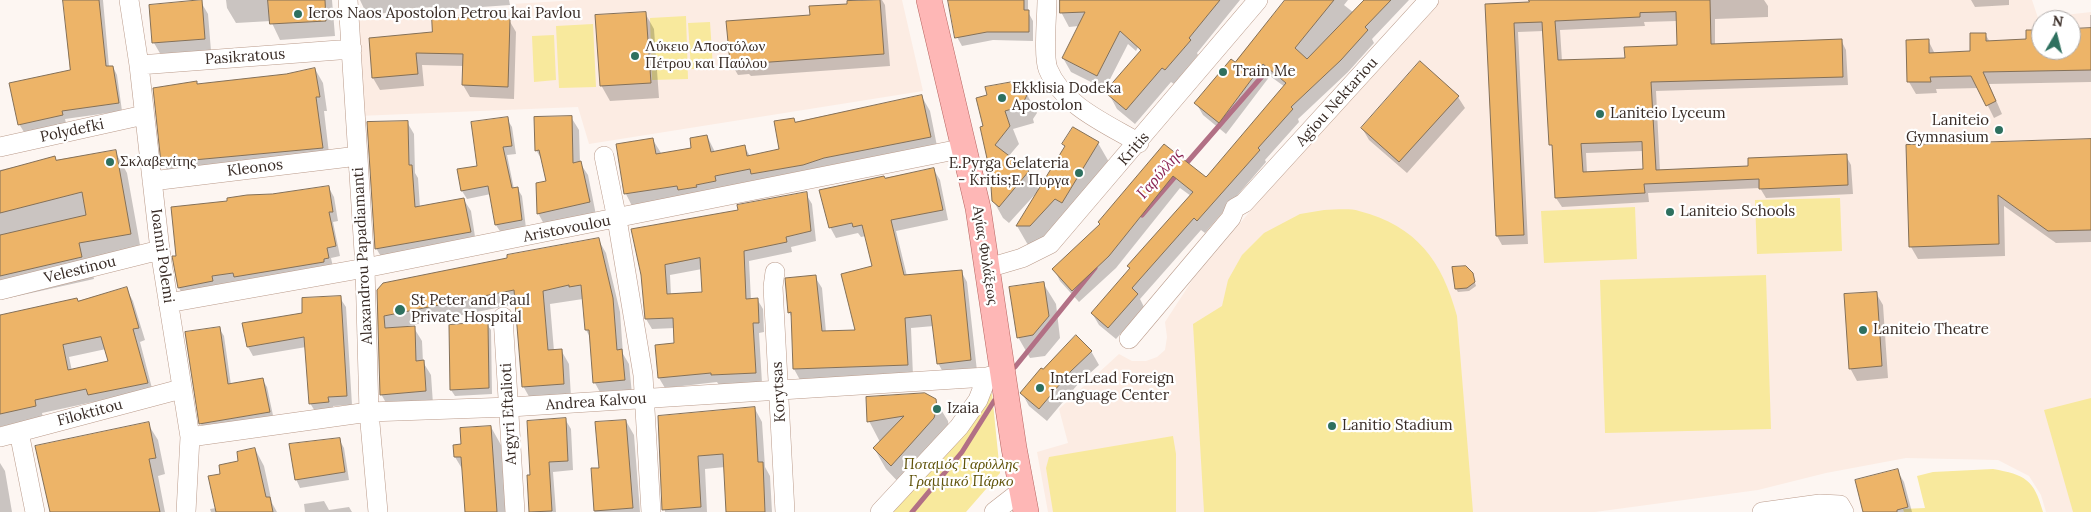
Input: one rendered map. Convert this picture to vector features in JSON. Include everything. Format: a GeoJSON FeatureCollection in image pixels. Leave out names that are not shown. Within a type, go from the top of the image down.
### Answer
{"type":"FeatureCollection","features":[{"type":"Feature","properties":{"kind":"main road","name":"Αγίας Φυλάξεως"},"geometry":{"type":"LineString","coordinates":[[929,0],[965,148],[988,268],[994,375],[1024,501]]}},
{"type":"Feature","properties":{"kind":"street","name":"Ioanni Polemi"},"geometry":{"type":"LineString","coordinates":[[129,0],[139,65],[160,250],[190,437],[186,512]]}},
{"type":"Feature","properties":{"kind":"street","name":"Alaxandrou Papadiamanti"},"geometry":{"type":"LineString","coordinates":[[348,0],[365,268],[368,412],[378,512]]}},
{"type":"Feature","properties":{"kind":"street"},"geometry":{"type":"LineString","coordinates":[[1047,0],[1048,68],[1056,81],[1075,104],[1139,143]]}},
{"type":"Feature","properties":{"kind":"street","name":"Kritis"},"geometry":{"type":"LineString","coordinates":[[988,268],[1022,258],[1050,244],[1139,143],[1258,0]]}},
{"type":"Feature","properties":{"kind":"street","name":"Agiou Nektariou"},"geometry":{"type":"LineString","coordinates":[[1129,339],[1231,218],[1235,208],[1244,203],[1429,0]]}},
{"type":"Feature","properties":{"kind":"street","name":"Pasikratous"},"geometry":{"type":"LineString","coordinates":[[139,65],[352,49]]}},
{"type":"Feature","properties":{"kind":"street","name":"Polydefki"},"geometry":{"type":"LineString","coordinates":[[0,147],[144,115]]}},
{"type":"Feature","properties":{"kind":"street","name":"Aristovoulou"},"geometry":{"type":"LineString","coordinates":[[168,303],[365,268],[617,219],[965,148]]}},
{"type":"Feature","properties":{"kind":"street","name":"Kleonos"},"geometry":{"type":"LineString","coordinates":[[152,181],[358,156]]}},
{"type":"Feature","properties":{"kind":"street"},"geometry":{"type":"LineString","coordinates":[[604,156],[617,219],[643,376],[652,512]]}},
{"type":"Feature","properties":{"kind":"street","name":"Velestinou"},"geometry":{"type":"LineString","coordinates":[[0,290],[160,250]]}},
{"type":"Feature","properties":{"kind":"street","name":"Korytsas"},"geometry":{"type":"LineString","coordinates":[[775,272],[773,287],[785,512]]}},
{"type":"Feature","properties":{"kind":"street","name":"Argyri Eftalioti"},"geometry":{"type":"LineString","coordinates":[[502,317],[510,407],[515,512]]}},
{"type":"Feature","properties":{"kind":"street"},"geometry":{"type":"LineString","coordinates":[[880,512],[958,427],[994,375]]}},
{"type":"Feature","properties":{"kind":"street","name":"Andrea Kalvou"},"geometry":{"type":"LineString","coordinates":[[190,437],[368,412],[510,407],[994,375]]}},
{"type":"Feature","properties":{"kind":"street","name":"Filoktitou"},"geometry":{"type":"LineString","coordinates":[[0,437],[181,389]]}},
{"type":"Feature","properties":{"kind":"street"},"geometry":{"type":"LineString","coordinates":[[19,432],[35,512]]}},
{"type":"Feature","properties":{"kind":"street"},"geometry":{"type":"LineString","coordinates":[[994,512],[1024,501]]}},
{"type":"Feature","properties":{"kind":"street"},"geometry":{"type":"LineString","coordinates":[[1762,512],[1820,504],[1840,505],[1844,512]]}},
{"type":"Feature","properties":{"kind":"shaded area","name":"Λύκειο Αποστόλων Πέτρου και Παύλου"},"geometry":{"type":"Polygon","coordinates":[[[578,0],[902,0],[923,91],[589,144],[578,107],[358,116],[353,21],[512,11],[512,4],[578,0]]]}},
{"type":"Feature","properties":{"kind":"shaded area","name":"Laniteio Schools"},"geometry":{"type":"Polygon","coordinates":[[[1440,0],[2032,0],[2035,10],[2031,10],[2031,60],[2081,60],[2081,13],[2091,12],[2091,512],[2046,512],[2041,495],[2029,476],[1998,460],[1906,458],[1826,473],[1758,490],[1595,512],[1048,512],[1037,452],[1068,443],[1059,409],[1119,354],[1132,361],[1146,361],[1157,357],[1165,350],[1167,337],[1165,322],[1193,279],[1306,145],[1440,0]]]}},
{"type":"Feature","properties":{"kind":"green space"},"geometry":{"type":"Polygon","coordinates":[[[686,16],[688,79],[652,80],[650,18],[686,16]]]}},
{"type":"Feature","properties":{"kind":"green space"},"geometry":{"type":"Polygon","coordinates":[[[710,22],[713,68],[691,69],[688,23],[710,22]]]}},
{"type":"Feature","properties":{"kind":"green space"},"geometry":{"type":"Polygon","coordinates":[[[593,24],[596,87],[559,88],[556,26],[593,24]]]}},
{"type":"Feature","properties":{"kind":"green space"},"geometry":{"type":"Polygon","coordinates":[[[554,35],[556,80],[534,82],[532,36],[554,35]]]}},
{"type":"Feature","properties":{"kind":"green space"},"geometry":{"type":"Polygon","coordinates":[[[1840,198],[1842,251],[1757,254],[1755,200],[1840,198]]]}},
{"type":"Feature","properties":{"kind":"green space"},"geometry":{"type":"Polygon","coordinates":[[[1635,207],[1637,259],[1544,263],[1541,211],[1635,207]]]}},
{"type":"Feature","properties":{"kind":"green space","name":"Lanitio Stadium"},"geometry":{"type":"Polygon","coordinates":[[[1324,210],[1355,210],[1397,226],[1412,236],[1424,248],[1444,278],[1457,316],[1473,512],[1204,512],[1193,324],[1222,306],[1228,280],[1242,255],[1264,233],[1300,214],[1324,210]]]}},
{"type":"Feature","properties":{"kind":"green space"},"geometry":{"type":"Polygon","coordinates":[[[1766,275],[1771,429],[1605,433],[1600,280],[1766,275]]]}},
{"type":"Feature","properties":{"kind":"green space","name":"Ποταμός Γαρύλλης Γραμμικό Πάρκο"},"geometry":{"type":"Polygon","coordinates":[[[992,393],[1000,473],[966,512],[890,512],[992,393]]]}},
{"type":"Feature","properties":{"kind":"green space"},"geometry":{"type":"Polygon","coordinates":[[[2091,398],[2091,512],[2073,512],[2044,410],[2091,398]]]}},
{"type":"Feature","properties":{"kind":"green space"},"geometry":{"type":"Polygon","coordinates":[[[1173,436],[1176,454],[1176,512],[1053,512],[1046,468],[1049,457],[1173,436]]]}},
{"type":"Feature","properties":{"kind":"green space"},"geometry":{"type":"Polygon","coordinates":[[[1993,469],[2027,480],[2036,492],[2043,512],[1904,512],[1903,509],[1925,508],[1917,476],[1933,472],[1993,469]]]}},
{"type":"Feature","properties":{"kind":"building"},"geometry":{"type":"Polygon","coordinates":[[[63,0],[99,0],[106,66],[113,66],[119,103],[62,111],[63,115],[18,125],[9,83],[70,70],[63,0]]]}},
{"type":"Feature","properties":{"kind":"building"},"geometry":{"type":"Polygon","coordinates":[[[202,0],[205,39],[152,43],[149,5],[202,0]]]}},
{"type":"Feature","properties":{"kind":"building","name":"Ieros Naos Apostolon Petrou kai Pavlou"},"geometry":{"type":"Polygon","coordinates":[[[268,0],[325,0],[326,21],[270,24],[268,0]]]}},
{"type":"Feature","properties":{"kind":"building"},"geometry":{"type":"Polygon","coordinates":[[[880,0],[884,54],[742,64],[742,62],[730,63],[726,21],[810,15],[809,6],[847,4],[847,1],[880,0]]]}},
{"type":"Feature","properties":{"kind":"building"},"geometry":{"type":"Polygon","coordinates":[[[948,0],[1024,0],[1024,10],[1029,10],[1029,32],[987,32],[955,38],[948,0]]]}},
{"type":"Feature","properties":{"kind":"building"},"geometry":{"type":"Polygon","coordinates":[[[1060,0],[1220,0],[1189,38],[1191,40],[1165,70],[1162,68],[1126,110],[1107,94],[1107,89],[1141,50],[1120,31],[1097,76],[1062,58],[1085,12],[1060,13],[1060,0]]]}},
{"type":"Feature","properties":{"kind":"building"},"geometry":{"type":"Polygon","coordinates":[[[1285,0],[1334,0],[1295,48],[1307,59],[1364,0],[1391,0],[1365,27],[1368,30],[1341,60],[1291,107],[1293,109],[1258,148],[1260,150],[1197,221],[1194,218],[1132,288],[1138,294],[1108,328],[1091,313],[1130,268],[1127,266],[1193,192],[1173,176],[1109,256],[1072,291],[1052,269],[1100,224],[1098,222],[1164,144],[1206,177],[1208,175],[1286,83],[1263,64],[1219,123],[1194,103],[1231,59],[1235,62],[1285,0]]]}},
{"type":"Feature","properties":{"kind":"building","name":"Laniteio Lyceum"},"geometry":{"type":"Polygon","coordinates":[[[1529,0],[1710,0],[1711,44],[1842,39],[1843,77],[1651,82],[1656,170],[1748,166],[1748,158],[1847,154],[1848,185],[1759,189],[1759,179],[1644,184],[1645,193],[1555,198],[1552,145],[1549,145],[1542,22],[1514,23],[1524,235],[1496,236],[1485,4],[1529,2],[1529,0]],[[1676,12],[1640,13],[1640,17],[1555,21],[1558,60],[1625,58],[1624,47],[1677,45],[1676,12]],[[1642,142],[1581,144],[1583,172],[1643,169],[1642,142]]]}},
{"type":"Feature","properties":{"kind":"building"},"geometry":{"type":"Polygon","coordinates":[[[646,12],[651,83],[600,86],[595,15],[646,12]]]}},
{"type":"Feature","properties":{"kind":"building"},"geometry":{"type":"Polygon","coordinates":[[[432,17],[510,19],[508,87],[462,85],[463,54],[416,53],[418,74],[372,78],[369,38],[432,32],[432,17]]]}},
{"type":"Feature","properties":{"kind":"building"},"geometry":{"type":"Polygon","coordinates":[[[2081,28],[2091,28],[2091,70],[1983,72],[1996,101],[1986,106],[1971,76],[1930,77],[1931,82],[1907,82],[1906,40],[1929,39],[1929,53],[1970,51],[1970,33],[1986,33],[1986,41],[2026,39],[2026,30],[2031,30],[2031,60],[2081,60],[2081,28]]]}},
{"type":"Feature","properties":{"kind":"building"},"geometry":{"type":"Polygon","coordinates":[[[1420,61],[1459,96],[1399,162],[1361,128],[1420,61]]]}},
{"type":"Feature","properties":{"kind":"building"},"geometry":{"type":"Polygon","coordinates":[[[315,68],[320,97],[316,97],[323,148],[161,163],[153,88],[197,81],[197,84],[286,74],[315,68]]]}},
{"type":"Feature","properties":{"kind":"building"},"geometry":{"type":"Polygon","coordinates":[[[1018,81],[1028,93],[1024,101],[1025,105],[1005,111],[1010,126],[995,145],[1029,171],[999,207],[992,201],[990,172],[980,127],[983,126],[976,98],[987,95],[985,87],[1018,81]]]}},
{"type":"Feature","properties":{"kind":"building"},"geometry":{"type":"Polygon","coordinates":[[[922,95],[931,137],[824,158],[803,165],[751,174],[750,169],[715,176],[716,181],[696,185],[697,187],[678,190],[677,186],[624,194],[616,144],[653,138],[656,154],[691,148],[690,138],[707,135],[711,152],[745,145],[747,156],[779,149],[774,121],[794,118],[795,122],[922,95]]]}},
{"type":"Feature","properties":{"kind":"building"},"geometry":{"type":"Polygon","coordinates":[[[572,116],[573,163],[581,161],[590,202],[537,214],[536,183],[546,181],[539,150],[535,151],[534,117],[572,116]]]}},
{"type":"Feature","properties":{"kind":"building"},"geometry":{"type":"Polygon","coordinates":[[[508,117],[512,146],[503,147],[512,188],[518,187],[522,220],[495,225],[488,186],[461,191],[457,169],[477,166],[471,122],[508,117]]]}},
{"type":"Feature","properties":{"kind":"building"},"geometry":{"type":"Polygon","coordinates":[[[408,121],[409,165],[412,165],[415,207],[464,198],[471,232],[375,249],[367,122],[408,121]]]}},
{"type":"Feature","properties":{"kind":"building"},"geometry":{"type":"Polygon","coordinates":[[[1073,127],[1099,142],[1062,203],[1055,199],[1030,226],[1016,226],[1065,146],[1062,144],[1073,127]]]}},
{"type":"Feature","properties":{"kind":"building","name":"Laniteio Gymnasium"},"geometry":{"type":"Polygon","coordinates":[[[2091,139],[2091,230],[2048,231],[1998,195],[1999,244],[1909,247],[1906,145],[2091,139]]]}},
{"type":"Feature","properties":{"kind":"building"},"geometry":{"type":"Polygon","coordinates":[[[116,150],[131,234],[79,243],[82,257],[0,276],[0,235],[86,215],[82,192],[0,213],[0,171],[55,156],[56,160],[116,150]]]}},
{"type":"Feature","properties":{"kind":"building"},"geometry":{"type":"Polygon","coordinates":[[[934,168],[943,210],[891,220],[904,275],[962,270],[971,360],[937,364],[931,315],[905,318],[908,365],[793,369],[791,312],[788,313],[785,278],[816,275],[822,331],[855,330],[841,274],[872,266],[862,225],[853,227],[852,223],[829,228],[819,190],[884,176],[885,178],[934,168]]]}},
{"type":"Feature","properties":{"kind":"building"},"geometry":{"type":"Polygon","coordinates":[[[329,186],[333,212],[329,212],[336,246],[327,248],[329,258],[324,259],[324,262],[234,277],[233,273],[212,276],[213,281],[178,288],[172,256],[176,256],[171,207],[227,201],[227,198],[247,195],[272,194],[329,186]]]}},
{"type":"Feature","properties":{"kind":"building"},"geometry":{"type":"Polygon","coordinates":[[[807,192],[811,231],[786,237],[787,242],[744,251],[746,299],[758,298],[759,323],[753,323],[756,373],[711,375],[711,373],[658,378],[655,345],[674,343],[673,318],[645,319],[641,275],[631,229],[738,210],[737,205],[807,192]],[[700,258],[665,265],[667,294],[702,292],[700,258]]]}},
{"type":"Feature","properties":{"kind":"building"},"geometry":{"type":"Polygon","coordinates":[[[599,238],[613,298],[617,350],[622,349],[625,380],[593,383],[589,330],[585,330],[581,285],[569,287],[569,285],[543,291],[548,350],[562,349],[564,384],[522,387],[514,290],[384,316],[385,328],[415,326],[416,361],[424,360],[426,391],[380,395],[377,290],[383,283],[507,258],[507,255],[599,238]]]}},
{"type":"Feature","properties":{"kind":"building"},"geometry":{"type":"Polygon","coordinates":[[[1466,266],[1473,273],[1475,282],[1467,288],[1455,289],[1452,267],[1466,266]]]}},
{"type":"Feature","properties":{"kind":"building"},"geometry":{"type":"Polygon","coordinates":[[[1044,282],[1049,316],[1033,335],[1017,338],[1009,287],[1044,282]]]}},
{"type":"Feature","properties":{"kind":"building"},"geometry":{"type":"Polygon","coordinates":[[[127,287],[139,328],[133,329],[148,383],[88,395],[86,389],[35,400],[36,406],[0,414],[0,315],[77,298],[78,301],[127,287]],[[101,337],[63,345],[68,370],[108,361],[101,337]]]}},
{"type":"Feature","properties":{"kind":"building","name":"Laniteio Theatre"},"geometry":{"type":"Polygon","coordinates":[[[1877,292],[1882,366],[1849,369],[1844,294],[1877,292]]]}},
{"type":"Feature","properties":{"kind":"building"},"geometry":{"type":"Polygon","coordinates":[[[341,296],[347,396],[328,397],[329,402],[309,404],[304,337],[247,347],[242,323],[302,313],[302,298],[341,296]]]}},
{"type":"Feature","properties":{"kind":"building"},"geometry":{"type":"Polygon","coordinates":[[[488,322],[489,388],[450,390],[449,325],[488,322]]]}},
{"type":"Feature","properties":{"kind":"building"},"geometry":{"type":"Polygon","coordinates":[[[220,327],[228,384],[263,378],[270,412],[199,424],[185,332],[220,327]]]}},
{"type":"Feature","properties":{"kind":"building"},"geometry":{"type":"Polygon","coordinates":[[[1076,335],[1092,351],[1071,371],[1039,409],[1020,393],[1041,368],[1043,369],[1076,335]]]}},
{"type":"Feature","properties":{"kind":"building"},"geometry":{"type":"Polygon","coordinates":[[[925,393],[936,399],[937,407],[934,418],[891,466],[873,448],[904,416],[867,422],[866,397],[925,393]]]}},
{"type":"Feature","properties":{"kind":"building"},"geometry":{"type":"Polygon","coordinates":[[[755,407],[758,462],[763,462],[765,512],[726,512],[723,454],[698,456],[701,507],[662,510],[658,416],[755,407]]]}},
{"type":"Feature","properties":{"kind":"building"},"geometry":{"type":"Polygon","coordinates":[[[566,418],[568,461],[549,462],[552,511],[529,512],[527,475],[530,475],[527,421],[566,418]]]}},
{"type":"Feature","properties":{"kind":"building"},"geometry":{"type":"Polygon","coordinates":[[[626,420],[633,508],[594,511],[591,468],[599,468],[595,422],[626,420]]]}},
{"type":"Feature","properties":{"kind":"building"},"geometry":{"type":"Polygon","coordinates":[[[149,422],[156,458],[149,459],[160,512],[50,512],[35,446],[149,422]]]}},
{"type":"Feature","properties":{"kind":"building"},"geometry":{"type":"Polygon","coordinates":[[[491,426],[497,512],[465,512],[461,457],[454,457],[453,445],[461,444],[460,428],[491,426]]]}},
{"type":"Feature","properties":{"kind":"building"},"geometry":{"type":"Polygon","coordinates":[[[340,438],[345,472],[295,480],[289,444],[340,438]]]}},
{"type":"Feature","properties":{"kind":"building"},"geometry":{"type":"Polygon","coordinates":[[[255,448],[266,497],[270,497],[273,512],[216,512],[208,476],[220,474],[219,465],[238,461],[237,452],[255,448]]]}},
{"type":"Feature","properties":{"kind":"building"},"geometry":{"type":"Polygon","coordinates":[[[1898,469],[1908,507],[1897,510],[1897,512],[1863,512],[1855,480],[1898,469]]]}},
{"type":"Feature","properties":{"kind":"waterway","name":"Γαρύλλης"},"geometry":{"type":"LineString","coordinates":[[1184,166],[1272,65]]}},
{"type":"Feature","properties":{"kind":"waterway","name":"Γαρύλλης"},"geometry":{"type":"LineString","coordinates":[[1142,215],[1179,172]]}},
{"type":"Feature","properties":{"kind":"waterway","name":"Γαρύλλης"},"geometry":{"type":"LineString","coordinates":[[1015,367],[1095,268]]}},
{"type":"Feature","properties":{"kind":"waterway","name":"Γαρύλλης"},"geometry":{"type":"LineString","coordinates":[[912,512],[962,452],[994,401]]}},
{"type":"Feature","properties":{"kind":"place","name":"Ieros Naos Apostolon Petrou kai Pavlou"},"geometry":{"type":"Point","coordinates":[298,14]}},
{"type":"Feature","properties":{"kind":"place","name":"Λύκειο Αποστόλων Πέτρου και Παύλου"},"geometry":{"type":"Point","coordinates":[635,56]}},
{"type":"Feature","properties":{"kind":"place","name":"Train Me"},"geometry":{"type":"Point","coordinates":[1223,72]}},
{"type":"Feature","properties":{"kind":"place","name":"Ekklisia Dodeka Apostolon"},"geometry":{"type":"Point","coordinates":[1002,98]}},
{"type":"Feature","properties":{"kind":"place","name":"Laniteio Lyceum"},"geometry":{"type":"Point","coordinates":[1600,114]}},
{"type":"Feature","properties":{"kind":"place","name":"Laniteio Gymnasium"},"geometry":{"type":"Point","coordinates":[1999,130]}},
{"type":"Feature","properties":{"kind":"place","name":"Σκλαβενίτης"},"geometry":{"type":"Point","coordinates":[110,162]}},
{"type":"Feature","properties":{"kind":"place","name":"E.Pyrga Gelateria - Kritis;Ε. Πυργα"},"geometry":{"type":"Point","coordinates":[1079,173]}},
{"type":"Feature","properties":{"kind":"place","name":"Laniteio Schools"},"geometry":{"type":"Point","coordinates":[1670,212]}},
{"type":"Feature","properties":{"kind":"place","name":"St Peter and Paul Private Hospital"},"geometry":{"type":"Point","coordinates":[400,310]}},
{"type":"Feature","properties":{"kind":"place","name":"Laniteio Theatre"},"geometry":{"type":"Point","coordinates":[1863,330]}},
{"type":"Feature","properties":{"kind":"place","name":"InterLead Foreign Language Center"},"geometry":{"type":"Point","coordinates":[1040,388]}},
{"type":"Feature","properties":{"kind":"place","name":"Izaia"},"geometry":{"type":"Point","coordinates":[937,409]}},
{"type":"Feature","properties":{"kind":"place","name":"Lanitio Stadium"},"geometry":{"type":"Point","coordinates":[1332,426]}}]}
